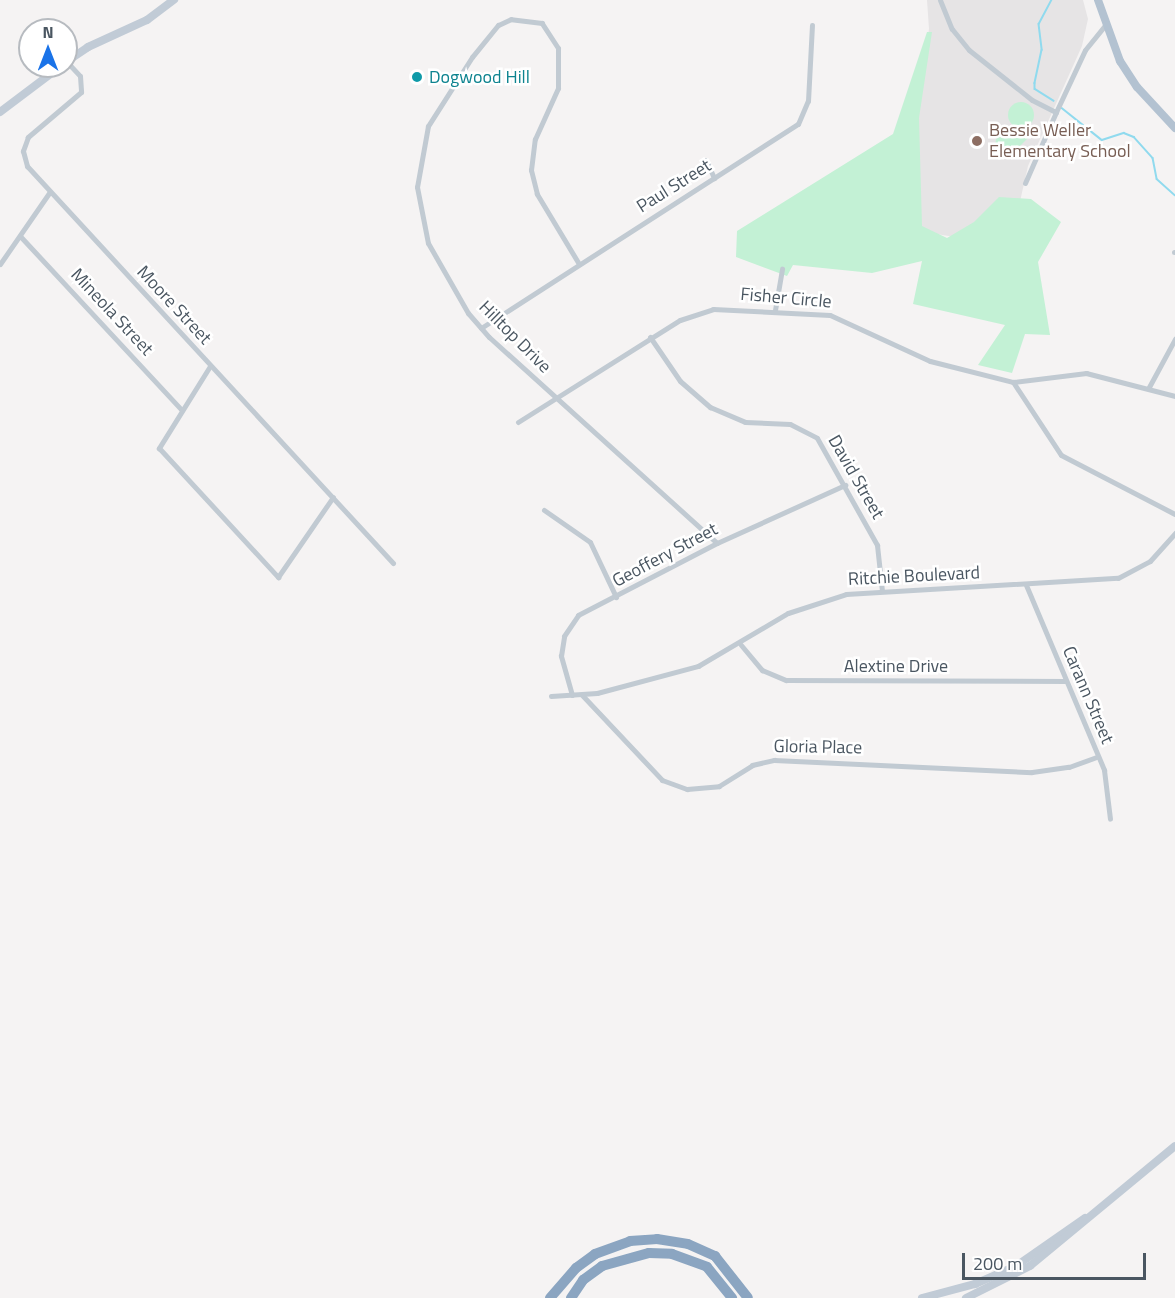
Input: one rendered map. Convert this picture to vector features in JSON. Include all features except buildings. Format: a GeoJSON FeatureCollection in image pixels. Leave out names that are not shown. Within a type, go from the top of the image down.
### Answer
{"type":"FeatureCollection","features":[{"type":"Feature","properties":{"kind":"highway"},"geometry":{"type":"LineString","coordinates":[[550,1298],[576,1268],[596,1254],[648,1239],[688,1244],[715,1256],[745,1295]]}},
{"type":"Feature","properties":{"kind":"highway"},"geometry":{"type":"LineString","coordinates":[[571,1298],[583,1280],[615,1260],[649,1253],[685,1259],[707,1267],[732,1298]]}},
{"type":"Feature","properties":{"kind":"highway"},"geometry":{"type":"LineString","coordinates":[[685,1259],[714,1279],[725,1298]]}},
{"type":"Feature","properties":{"kind":"main road"},"geometry":{"type":"LineString","coordinates":[[78,53],[88,46],[147,20],[174,0]]}},
{"type":"Feature","properties":{"kind":"main road"},"geometry":{"type":"LineString","coordinates":[[1098,0],[1105,25],[1137,87],[1175,128]]}},
{"type":"Feature","properties":{"kind":"main road"},"geometry":{"type":"LineString","coordinates":[[0,112],[45,78]]}},
{"type":"Feature","properties":{"kind":"main road"},"geometry":{"type":"LineString","coordinates":[[966,1298],[1030,1266],[1175,1146]]}},
{"type":"Feature","properties":{"kind":"main road"},"geometry":{"type":"LineString","coordinates":[[922,1298],[975,1284],[1016,1266],[1111,1200]]}},
{"type":"Feature","properties":{"kind":"street"},"geometry":{"type":"LineString","coordinates":[[940,0],[967,49],[1032,100],[1056,112]]}},
{"type":"Feature","properties":{"kind":"street","name":"Hilltop Drive"},"geometry":{"type":"LineString","coordinates":[[579,264],[537,194],[531,170],[535,139],[557,93],[559,50],[542,23],[511,19],[498,26],[438,105],[418,169],[418,205],[428,243],[450,286],[481,328],[717,543]]}},
{"type":"Feature","properties":{"kind":"street","name":"Paul Street"},"geometry":{"type":"LineString","coordinates":[[481,328],[801,121],[808,101],[812,25]]}},
{"type":"Feature","properties":{"kind":"street"},"geometry":{"type":"LineString","coordinates":[[1025,183],[1085,50],[1105,25]]}},
{"type":"Feature","properties":{"kind":"street","name":"Moore Street"},"geometry":{"type":"LineString","coordinates":[[78,74],[80,76],[80,94],[29,135],[23,147],[26,164],[49,193],[393,563]]}},
{"type":"Feature","properties":{"kind":"street"},"geometry":{"type":"LineString","coordinates":[[706,160],[714,178]]}},
{"type":"Feature","properties":{"kind":"street"},"geometry":{"type":"LineString","coordinates":[[0,264],[49,193]]}},
{"type":"Feature","properties":{"kind":"street","name":"Mineola Street"},"geometry":{"type":"LineString","coordinates":[[20,236],[181,409]]}},
{"type":"Feature","properties":{"kind":"street"},"geometry":{"type":"LineString","coordinates":[[775,310],[782,269]]}},
{"type":"Feature","properties":{"kind":"street","name":"Fisher Circle"},"geometry":{"type":"LineString","coordinates":[[518,422],[650,338],[705,310],[775,310],[843,319],[930,361],[1013,382],[1086,374],[1149,387],[1175,396]]}},
{"type":"Feature","properties":{"kind":"street","name":"David Street"},"geometry":{"type":"LineString","coordinates":[[650,338],[680,381],[710,407],[740,421],[790,424],[812,434],[845,485],[877,545],[882,591]]}},
{"type":"Feature","properties":{"kind":"street"},"geometry":{"type":"LineString","coordinates":[[1149,387],[1175,339]]}},
{"type":"Feature","properties":{"kind":"street"},"geometry":{"type":"LineString","coordinates":[[210,366],[159,442],[160,450],[278,577],[333,497]]}},
{"type":"Feature","properties":{"kind":"street"},"geometry":{"type":"LineString","coordinates":[[1013,382],[1044,434],[1066,460],[1175,514]]}},
{"type":"Feature","properties":{"kind":"street","name":"Geoffery Street"},"geometry":{"type":"LineString","coordinates":[[572,695],[562,665],[564,636],[578,615],[717,543],[845,485]]}},
{"type":"Feature","properties":{"kind":"street"},"geometry":{"type":"LineString","coordinates":[[544,510],[590,542],[616,597]]}},
{"type":"Feature","properties":{"kind":"street","name":"Ritchie Boulevard"},"geometry":{"type":"LineString","coordinates":[[551,696],[582,695],[698,666],[741,645],[810,604],[882,591],[1026,585],[1125,575],[1154,558],[1175,533]]}},
{"type":"Feature","properties":{"kind":"street","name":"Carann Street"},"geometry":{"type":"LineString","coordinates":[[1026,585],[1109,790],[1110,819]]}},
{"type":"Feature","properties":{"kind":"street","name":"Alextine Drive"},"geometry":{"type":"LineString","coordinates":[[741,645],[762,670],[786,680],[1066,681]]}},
{"type":"Feature","properties":{"kind":"street","name":"Gloria Place"},"geometry":{"type":"LineString","coordinates":[[582,695],[662,780],[687,789],[719,786],[770,760],[1032,772],[1069,767],[1097,757]]}},
{"type":"Feature","properties":{"kind":"shaded area","name":"Bessie Weller Elementary School"},"geometry":{"type":"Polygon","coordinates":[[[927,0],[1083,0],[1088,19],[1082,46],[1028,166],[1010,246],[912,230],[916,115],[929,29],[927,0]]]}},
{"type":"Feature","properties":{"kind":"green space"},"geometry":{"type":"Polygon","coordinates":[[[927,32],[932,32],[919,118],[922,226],[947,238],[974,222],[999,197],[1031,199],[1061,222],[1038,262],[1050,335],[1025,334],[1012,373],[978,365],[1005,325],[913,304],[922,261],[872,273],[793,265],[787,276],[736,257],[737,231],[893,134],[927,32]]]}},
{"type":"Feature","properties":{"kind":"green space"},"geometry":{"type":"Polygon","coordinates":[[[1021,102],[1030,106],[1034,115],[1030,124],[1021,128],[1012,124],[1008,115],[1012,106],[1021,102]]]}},
{"type":"Feature","properties":{"kind":"green space"},"geometry":{"type":"Polygon","coordinates":[[[1001,136],[1028,138],[1009,157],[994,155],[996,139],[1001,136]]]}},
{"type":"Feature","properties":{"kind":"waterway"},"geometry":{"type":"LineString","coordinates":[[1052,0],[1039,24],[1042,50],[1035,89],[1054,101]]}},
{"type":"Feature","properties":{"kind":"waterway"},"geometry":{"type":"LineString","coordinates":[[1062,108],[1102,140],[1124,133],[1134,137],[1153,158],[1157,179],[1175,195]]}},
{"type":"Feature","properties":{"kind":"place","name":"Dogwood Hill"},"geometry":{"type":"Point","coordinates":[417,77]}},
{"type":"Feature","properties":{"kind":"place","name":"Bessie Weller Elementary School"},"geometry":{"type":"Point","coordinates":[977,141]}}]}
